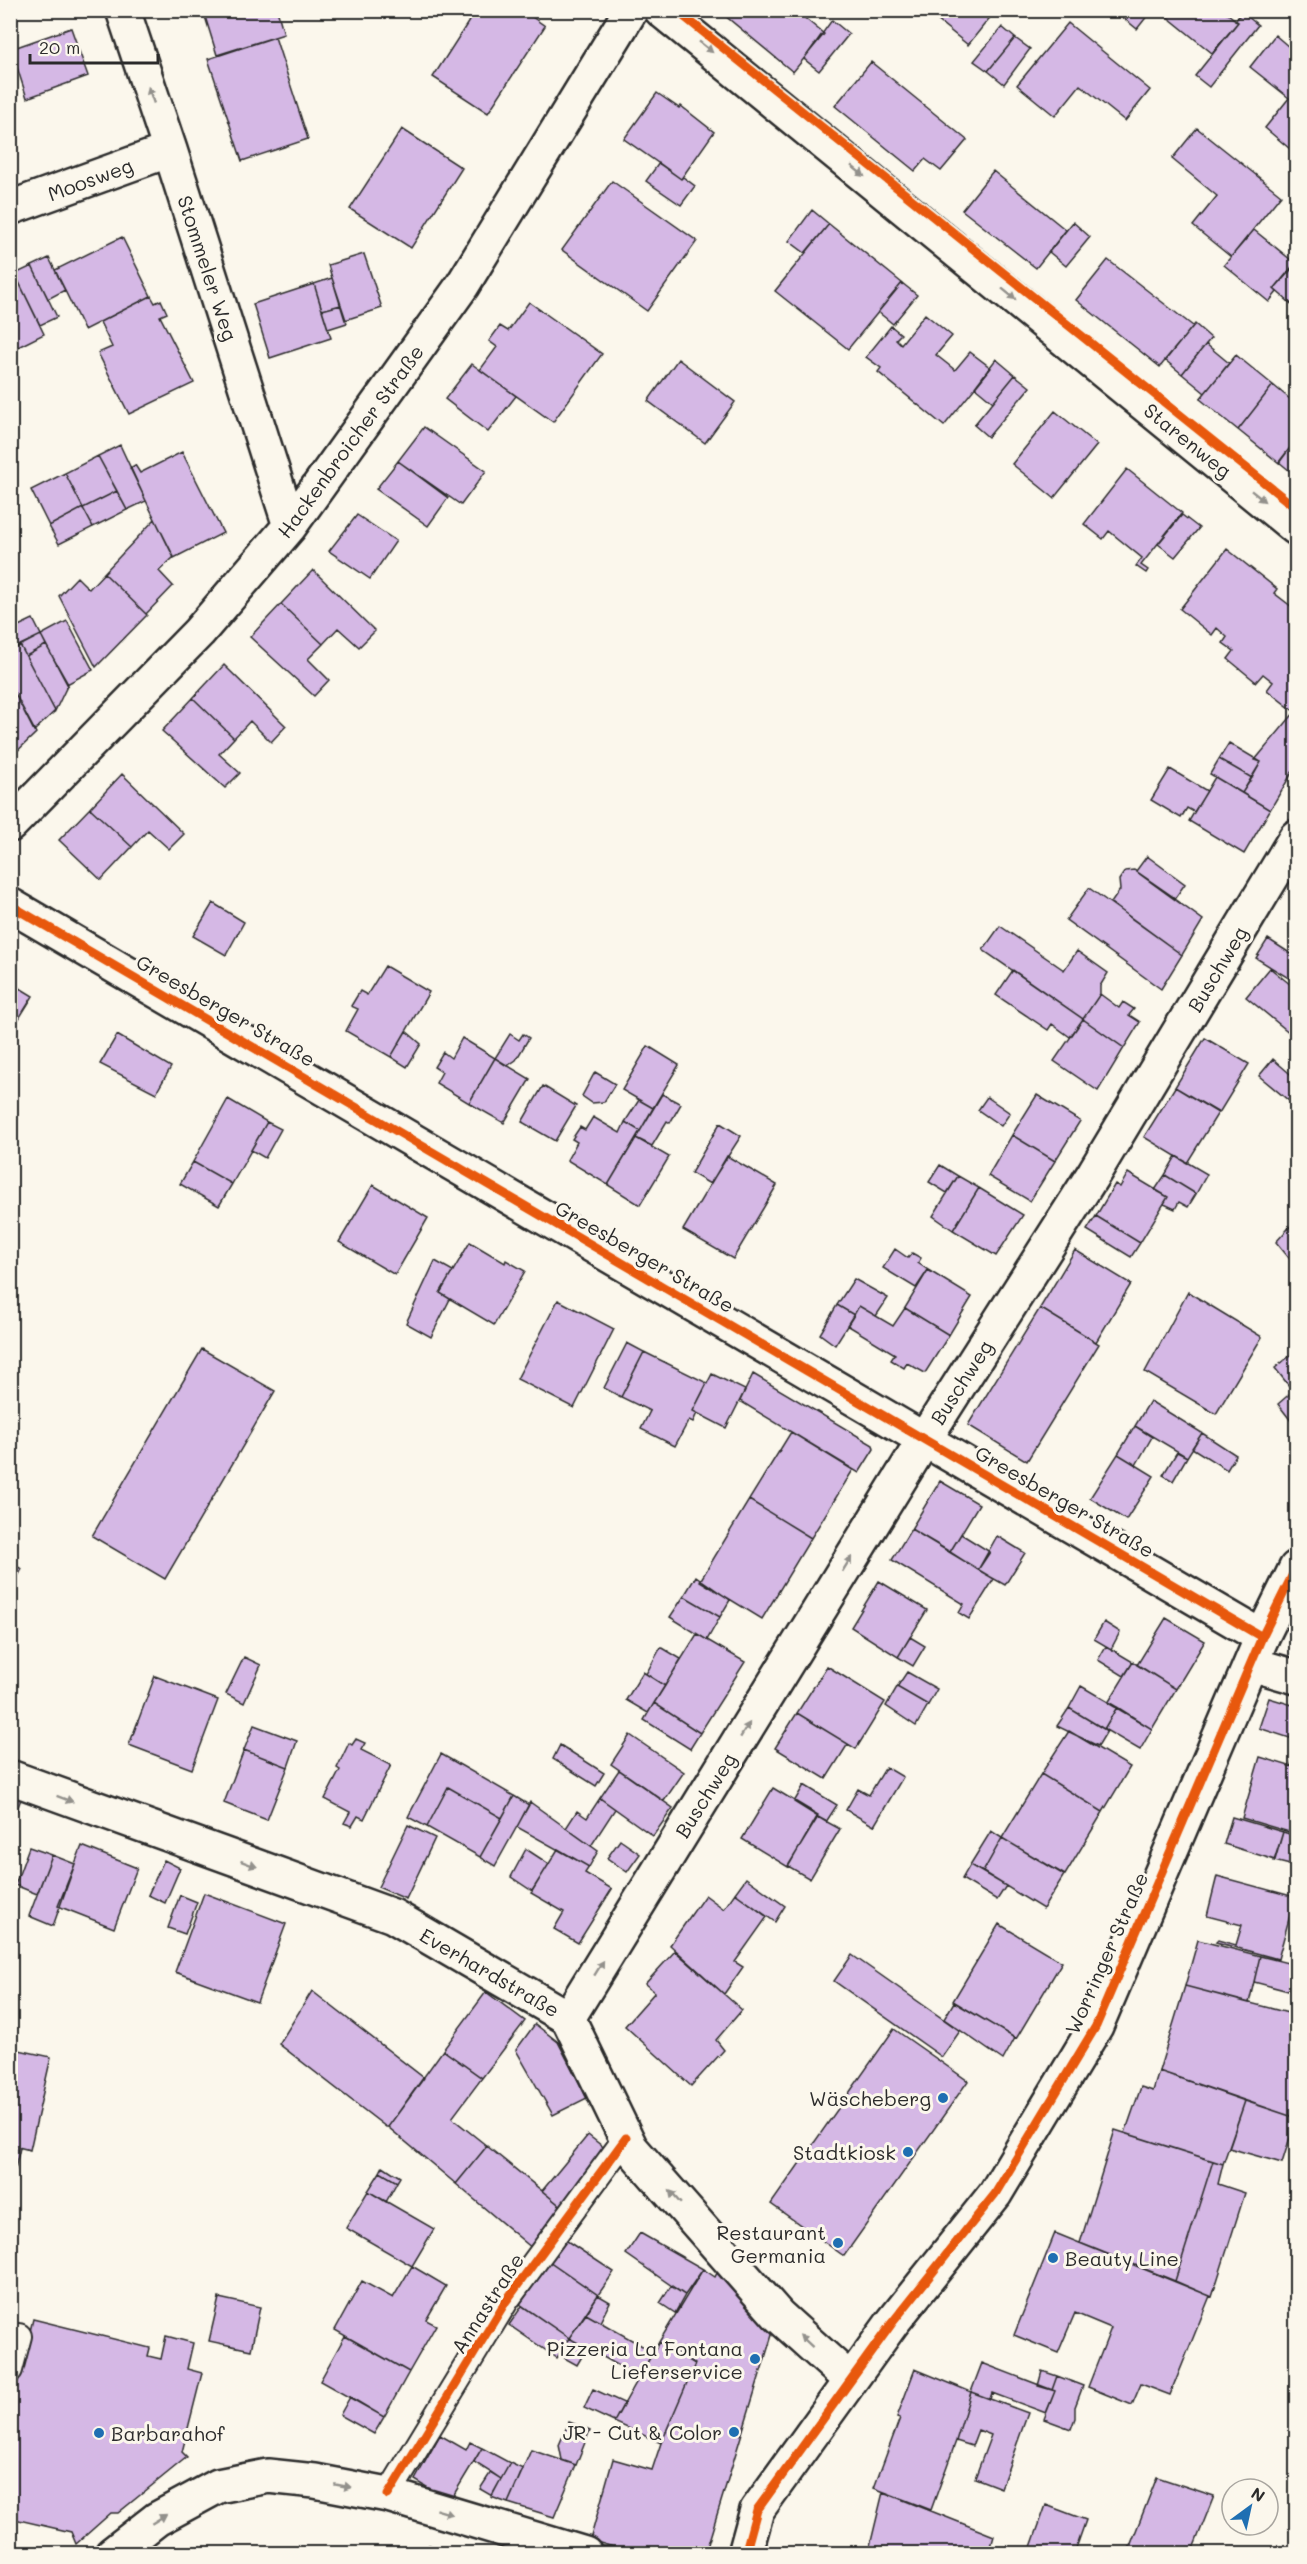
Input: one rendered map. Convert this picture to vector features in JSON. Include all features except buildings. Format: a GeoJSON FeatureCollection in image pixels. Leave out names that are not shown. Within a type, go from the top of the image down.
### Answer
{"type":"FeatureCollection","features":[{"type":"Feature","properties":{"kind":"street","name":"Stommeler Weg"},"geometry":{"type":"LineString","coordinates":[[123,10],[290,526]]}},
{"type":"Feature","properties":{"kind":"street","name":"Hackenbroicher Straße"},"geometry":{"type":"LineString","coordinates":[[10,825],[199,632],[290,526],[462,286],[631,10]]}},
{"type":"Feature","properties":{"kind":"street","name":"Starenweg"},"geometry":{"type":"LineString","coordinates":[[661,10],[1296,528]]}},
{"type":"Feature","properties":{"kind":"street","name":"Moosweg"},"geometry":{"type":"LineString","coordinates":[[10,208],[170,150]]}},
{"type":"Feature","properties":{"kind":"street","name":"Buschweg"},"geometry":{"type":"LineString","coordinates":[[568,2018],[924,1440],[1094,1173],[1296,837]]}},
{"type":"Feature","properties":{"kind":"street","name":"Greesberger Straße"},"geometry":{"type":"LineString","coordinates":[[10,905],[924,1440],[1296,1677]]}},
{"type":"Feature","properties":{"kind":"street","name":"Worringer Straße"},"geometry":{"type":"LineString","coordinates":[[745,2553],[757,2510],[850,2380],[995,2194],[1096,2026],[1256,1650],[1296,1568]]}},
{"type":"Feature","properties":{"kind":"street","name":"Everhardstraße"},"geometry":{"type":"LineString","coordinates":[[10,1777],[393,1916],[568,2018],[631,2148],[778,2315],[850,2380]]}},
{"type":"Feature","properties":{"kind":"street"},"geometry":{"type":"LineString","coordinates":[[112,2553],[157,2519],[218,2486],[268,2476],[315,2481],[388,2495],[585,2553]]}},
{"type":"Feature","properties":{"kind":"lane","name":"Annastraße"},"geometry":{"type":"LineString","coordinates":[[388,2495],[506,2301],[626,2138]]}},
{"type":"Feature","properties":{"kind":"lane"},"geometry":{"type":"LineString","coordinates":[[10,2370],[19,2336]]}},
{"type":"Feature","properties":{"kind":"cycle path"},"geometry":{"type":"LineString","coordinates":[[676,10],[1296,508]]}},
{"type":"Feature","properties":{"kind":"cycle path"},"geometry":{"type":"LineString","coordinates":[[10,905],[1262,1637]]}},
{"type":"Feature","properties":{"kind":"cycle path"},"geometry":{"type":"LineString","coordinates":[[745,2554],[757,2510],[892,2323],[995,2194],[1096,2026],[1262,1637],[1296,1568]]}},
{"type":"Feature","properties":{"kind":"cycle path"},"geometry":{"type":"LineString","coordinates":[[388,2495],[506,2301],[626,2138]]}},
{"type":"Feature","properties":{"kind":"place","name":"Wäscheberg"},"geometry":{"type":"Point","coordinates":[943,2098]}},
{"type":"Feature","properties":{"kind":"place","name":"Stadtkiosk"},"geometry":{"type":"Point","coordinates":[908,2152]}},
{"type":"Feature","properties":{"kind":"place","name":"Restaurant Germania"},"geometry":{"type":"Point","coordinates":[838,2243]}},
{"type":"Feature","properties":{"kind":"place","name":"Beauty Line"},"geometry":{"type":"Point","coordinates":[1053,2258]}},
{"type":"Feature","properties":{"kind":"place","name":"Pizzeria La Fontana Lieferservice"},"geometry":{"type":"Point","coordinates":[755,2359]}},
{"type":"Feature","properties":{"kind":"place","name":"JR - Cut & Color"},"geometry":{"type":"Point","coordinates":[734,2432]}},
{"type":"Feature","properties":{"kind":"place","name":"Barbarahof"},"geometry":{"type":"Point","coordinates":[99,2433]}}]}
